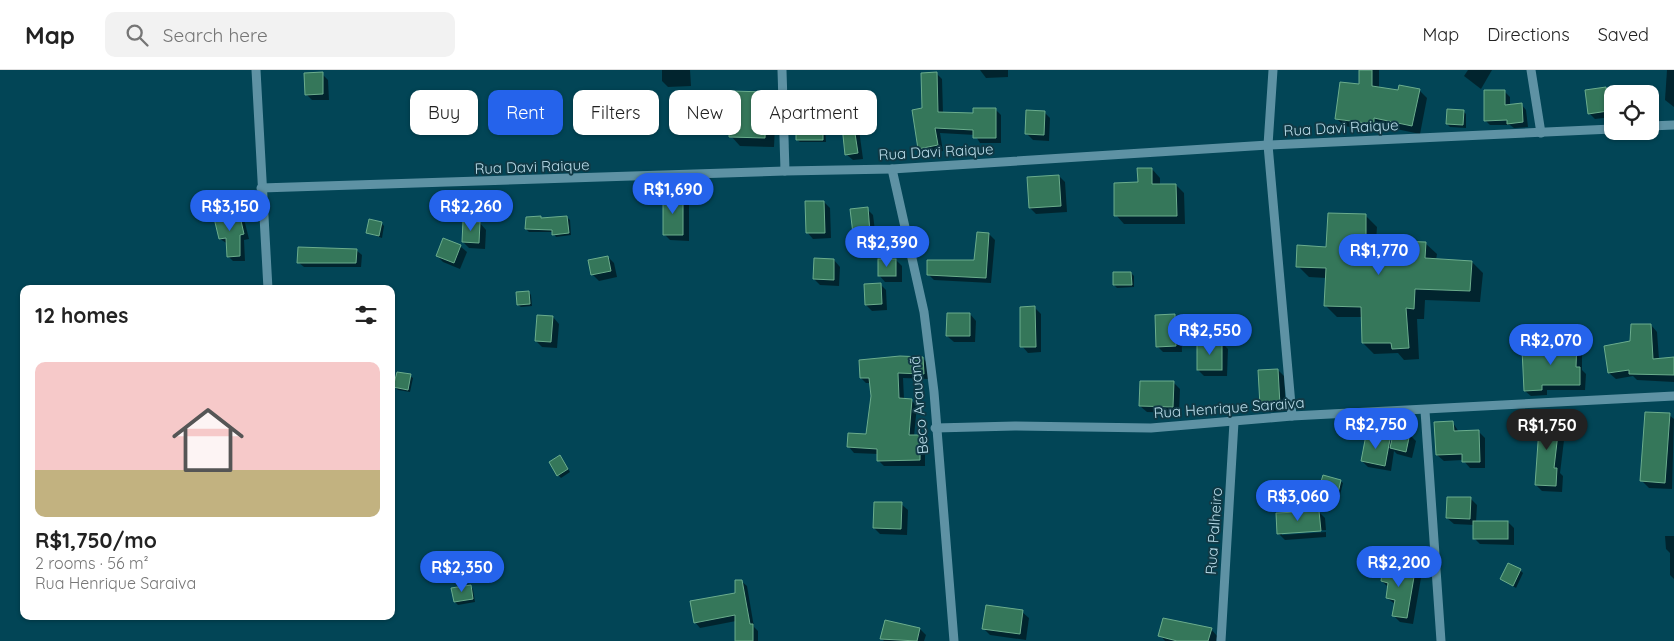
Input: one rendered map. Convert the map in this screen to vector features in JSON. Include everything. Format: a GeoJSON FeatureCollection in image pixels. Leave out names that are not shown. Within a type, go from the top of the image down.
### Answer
{"type":"FeatureCollection","features":[{"type":"Feature","properties":{"kind":"street"},"geometry":{"type":"LineString","coordinates":[[256,70],[268,285]]}},
{"type":"Feature","properties":{"kind":"street"},"geometry":{"type":"LineString","coordinates":[[782,70],[785,171]]}},
{"type":"Feature","properties":{"kind":"street"},"geometry":{"type":"LineString","coordinates":[[1273,70],[1268,145],[1292,416]]}},
{"type":"Feature","properties":{"kind":"street"},"geometry":{"type":"LineString","coordinates":[[1531,70],[1542,133]]}},
{"type":"Feature","properties":{"kind":"street"},"geometry":{"type":"LineString","coordinates":[[1659,126],[1674,125]]}},
{"type":"Feature","properties":{"kind":"street","name":"Rua Davi Raique"},"geometry":{"type":"LineString","coordinates":[[261,188],[892,169],[1268,145],[1604,129]]}},
{"type":"Feature","properties":{"kind":"street","name":"Beco Arauanã"},"geometry":{"type":"LineString","coordinates":[[892,169],[924,312],[934,392],[954,641]]}},
{"type":"Feature","properties":{"kind":"street","name":"Rua Henrique Saraiva"},"geometry":{"type":"LineString","coordinates":[[936,428],[1015,426],[1151,428],[1292,416],[1674,396]]}},
{"type":"Feature","properties":{"kind":"street"},"geometry":{"type":"LineString","coordinates":[[1425,410],[1441,641]]}},
{"type":"Feature","properties":{"kind":"street","name":"Rua Palheiro"},"geometry":{"type":"LineString","coordinates":[[1221,641],[1234,422]]}},
{"type":"Feature","properties":{"kind":"building"},"geometry":{"type":"Polygon","coordinates":[[[1359,70],[1372,70],[1372,86],[1398,90],[1399,85],[1420,89],[1412,126],[1374,118],[1374,124],[1335,119],[1340,82],[1359,84],[1359,70]]]}},
{"type":"Feature","properties":{"kind":"building"},"geometry":{"type":"Polygon","coordinates":[[[323,72],[323,94],[305,95],[304,73],[323,72]]]}},
{"type":"Feature","properties":{"kind":"building"},"geometry":{"type":"Polygon","coordinates":[[[937,72],[938,112],[973,113],[973,108],[996,108],[996,138],[973,138],[973,130],[935,128],[938,145],[918,149],[912,110],[922,108],[921,73],[937,72]]]}},
{"type":"Feature","properties":{"kind":"building"},"geometry":{"type":"Polygon","coordinates":[[[1604,87],[1604,112],[1588,114],[1585,90],[1604,87]]]}},
{"type":"Feature","properties":{"kind":"building"},"geometry":{"type":"Polygon","coordinates":[[[1484,90],[1505,90],[1505,105],[1522,103],[1523,122],[1507,124],[1507,120],[1484,121],[1484,90]]]}},
{"type":"Feature","properties":{"kind":"building"},"geometry":{"type":"Polygon","coordinates":[[[741,91],[751,92],[751,135],[765,135],[765,138],[729,137],[729,135],[741,135],[741,91]]]}},
{"type":"Feature","properties":{"kind":"building"},"geometry":{"type":"Polygon","coordinates":[[[1447,109],[1464,110],[1463,125],[1446,124],[1447,109]]]}},
{"type":"Feature","properties":{"kind":"building"},"geometry":{"type":"Polygon","coordinates":[[[1026,110],[1045,111],[1044,135],[1025,134],[1026,110]]]}},
{"type":"Feature","properties":{"kind":"building"},"geometry":{"type":"Polygon","coordinates":[[[796,135],[823,135],[823,140],[796,140],[796,135]]]}},
{"type":"Feature","properties":{"kind":"building"},"geometry":{"type":"Polygon","coordinates":[[[843,135],[855,135],[858,153],[845,155],[843,135]]]}},
{"type":"Feature","properties":{"kind":"building"},"geometry":{"type":"Polygon","coordinates":[[[1137,168],[1152,168],[1152,184],[1176,184],[1177,216],[1114,216],[1114,183],[1138,182],[1137,168]]]}},
{"type":"Feature","properties":{"kind":"building"},"geometry":{"type":"Polygon","coordinates":[[[1059,175],[1061,206],[1029,208],[1027,177],[1059,175]]]}},
{"type":"Feature","properties":{"kind":"building"},"geometry":{"type":"Polygon","coordinates":[[[663,195],[683,196],[683,235],[663,235],[663,195]]]}},
{"type":"Feature","properties":{"kind":"building"},"geometry":{"type":"Polygon","coordinates":[[[805,201],[824,201],[825,233],[806,233],[805,201]]]}},
{"type":"Feature","properties":{"kind":"building"},"geometry":{"type":"Polygon","coordinates":[[[868,207],[870,233],[853,234],[850,209],[868,207]]]}},
{"type":"Feature","properties":{"kind":"building"},"geometry":{"type":"Polygon","coordinates":[[[239,212],[244,234],[240,235],[240,256],[227,257],[226,238],[219,239],[214,218],[239,212]]]}},
{"type":"Feature","properties":{"kind":"building"},"geometry":{"type":"Polygon","coordinates":[[[1328,213],[1366,214],[1366,240],[1426,242],[1425,258],[1472,261],[1470,291],[1415,289],[1414,309],[1406,308],[1409,348],[1392,349],[1391,343],[1362,343],[1361,307],[1324,306],[1326,268],[1296,267],[1297,245],[1326,247],[1328,213]]]}},
{"type":"Feature","properties":{"kind":"building"},"geometry":{"type":"Polygon","coordinates":[[[541,216],[541,218],[567,216],[569,233],[552,235],[552,230],[525,229],[526,217],[541,216]]]}},
{"type":"Feature","properties":{"kind":"building"},"geometry":{"type":"Polygon","coordinates":[[[369,219],[382,222],[379,236],[366,233],[369,219]]]}},
{"type":"Feature","properties":{"kind":"building"},"geometry":{"type":"Polygon","coordinates":[[[463,221],[480,222],[479,243],[462,242],[463,221]]]}},
{"type":"Feature","properties":{"kind":"building"},"geometry":{"type":"Polygon","coordinates":[[[977,232],[989,233],[986,278],[927,275],[927,260],[974,260],[977,232]]]}},
{"type":"Feature","properties":{"kind":"building"},"geometry":{"type":"Polygon","coordinates":[[[443,238],[461,245],[454,263],[436,256],[443,238]]]}},
{"type":"Feature","properties":{"kind":"building"},"geometry":{"type":"Polygon","coordinates":[[[298,247],[357,249],[356,263],[297,263],[298,247]]]}},
{"type":"Feature","properties":{"kind":"building"},"geometry":{"type":"Polygon","coordinates":[[[608,256],[611,271],[591,275],[588,260],[608,256]]]}},
{"type":"Feature","properties":{"kind":"building"},"geometry":{"type":"Polygon","coordinates":[[[814,258],[834,259],[834,280],[813,279],[814,258]]]}},
{"type":"Feature","properties":{"kind":"building"},"geometry":{"type":"Polygon","coordinates":[[[878,259],[896,259],[896,276],[878,276],[878,259]]]}},
{"type":"Feature","properties":{"kind":"building"},"geometry":{"type":"Polygon","coordinates":[[[1113,272],[1131,272],[1132,285],[1113,285],[1113,272]]]}},
{"type":"Feature","properties":{"kind":"building"},"geometry":{"type":"Polygon","coordinates":[[[881,283],[882,304],[865,305],[864,284],[881,283]]]}},
{"type":"Feature","properties":{"kind":"building"},"geometry":{"type":"Polygon","coordinates":[[[529,291],[530,304],[517,305],[516,292],[529,291]]]}},
{"type":"Feature","properties":{"kind":"building"},"geometry":{"type":"Polygon","coordinates":[[[1035,306],[1036,347],[1020,347],[1020,307],[1035,306]]]}},
{"type":"Feature","properties":{"kind":"building"},"geometry":{"type":"Polygon","coordinates":[[[947,313],[970,313],[970,336],[946,336],[947,313]]]}},
{"type":"Feature","properties":{"kind":"building"},"geometry":{"type":"Polygon","coordinates":[[[1175,314],[1176,346],[1156,347],[1155,315],[1175,314]]]}},
{"type":"Feature","properties":{"kind":"building"},"geometry":{"type":"Polygon","coordinates":[[[537,315],[553,316],[551,342],[535,341],[537,315]]]}},
{"type":"Feature","properties":{"kind":"building"},"geometry":{"type":"Polygon","coordinates":[[[1631,324],[1651,324],[1653,359],[1674,357],[1674,375],[1629,374],[1629,370],[1608,373],[1604,346],[1630,341],[1631,324]]]}},
{"type":"Feature","properties":{"kind":"building"},"geometry":{"type":"Polygon","coordinates":[[[1554,340],[1577,340],[1576,367],[1580,367],[1580,385],[1542,385],[1542,390],[1524,391],[1522,349],[1554,347],[1554,340]]]}},
{"type":"Feature","properties":{"kind":"building"},"geometry":{"type":"Polygon","coordinates":[[[1197,341],[1222,341],[1222,370],[1197,370],[1197,341]]]}},
{"type":"Feature","properties":{"kind":"building"},"geometry":{"type":"Polygon","coordinates":[[[900,356],[923,357],[924,374],[898,373],[899,398],[912,399],[909,435],[920,435],[920,460],[877,461],[877,449],[847,447],[848,433],[866,434],[871,396],[869,378],[860,378],[859,360],[900,356]]]}},
{"type":"Feature","properties":{"kind":"building"},"geometry":{"type":"Polygon","coordinates":[[[1278,369],[1280,405],[1260,406],[1258,370],[1278,369]]]}},
{"type":"Feature","properties":{"kind":"building"},"geometry":{"type":"Polygon","coordinates":[[[397,372],[411,374],[408,390],[395,387],[397,372]]]}},
{"type":"Feature","properties":{"kind":"building"},"geometry":{"type":"Polygon","coordinates":[[[1140,381],[1174,381],[1173,407],[1139,406],[1140,381]]]}},
{"type":"Feature","properties":{"kind":"building"},"geometry":{"type":"Polygon","coordinates":[[[1645,412],[1670,413],[1665,483],[1640,481],[1645,412]]]}},
{"type":"Feature","properties":{"kind":"building"},"geometry":{"type":"Polygon","coordinates":[[[1540,414],[1560,416],[1554,468],[1557,468],[1556,486],[1535,485],[1540,414]]]}},
{"type":"Feature","properties":{"kind":"building"},"geometry":{"type":"Polygon","coordinates":[[[1453,421],[1454,431],[1479,430],[1480,462],[1462,462],[1462,454],[1436,455],[1434,422],[1453,421]]]}},
{"type":"Feature","properties":{"kind":"building"},"geometry":{"type":"Polygon","coordinates":[[[1394,430],[1410,433],[1406,452],[1390,448],[1394,430]]]}},
{"type":"Feature","properties":{"kind":"building"},"geometry":{"type":"Polygon","coordinates":[[[1366,435],[1390,439],[1385,466],[1361,461],[1366,435]]]}},
{"type":"Feature","properties":{"kind":"building"},"geometry":{"type":"Polygon","coordinates":[[[560,455],[568,469],[557,476],[549,462],[560,455]]]}},
{"type":"Feature","properties":{"kind":"building"},"geometry":{"type":"Polygon","coordinates":[[[1323,475],[1341,480],[1338,493],[1319,488],[1323,475]]]}},
{"type":"Feature","properties":{"kind":"building"},"geometry":{"type":"Polygon","coordinates":[[[1447,497],[1471,497],[1470,519],[1446,518],[1447,497]]]}},
{"type":"Feature","properties":{"kind":"building"},"geometry":{"type":"Polygon","coordinates":[[[874,502],[902,502],[901,529],[873,528],[874,502]]]}},
{"type":"Feature","properties":{"kind":"building"},"geometry":{"type":"Polygon","coordinates":[[[1319,511],[1321,531],[1277,534],[1276,513],[1319,511]]]}},
{"type":"Feature","properties":{"kind":"building"},"geometry":{"type":"Polygon","coordinates":[[[1473,521],[1508,521],[1508,539],[1473,539],[1473,521]]]}},
{"type":"Feature","properties":{"kind":"building"},"geometry":{"type":"Polygon","coordinates":[[[1508,563],[1521,569],[1513,586],[1500,579],[1508,563]]]}},
{"type":"Feature","properties":{"kind":"building"},"geometry":{"type":"Polygon","coordinates":[[[1383,565],[1415,571],[1407,618],[1392,616],[1395,600],[1386,598],[1388,583],[1381,581],[1383,565]]]}},
{"type":"Feature","properties":{"kind":"building"},"geometry":{"type":"Polygon","coordinates":[[[735,580],[742,580],[750,624],[753,624],[753,641],[735,641],[735,615],[694,623],[690,601],[735,593],[735,580]]]}},
{"type":"Feature","properties":{"kind":"building"},"geometry":{"type":"Polygon","coordinates":[[[471,585],[473,599],[454,602],[451,588],[471,585]]]}},
{"type":"Feature","properties":{"kind":"building"},"geometry":{"type":"Polygon","coordinates":[[[986,605],[1023,610],[1020,634],[982,629],[986,605]]]}},
{"type":"Feature","properties":{"kind":"building"},"geometry":{"type":"Polygon","coordinates":[[[1163,618],[1212,628],[1208,641],[1177,641],[1158,636],[1163,618]]]}},
{"type":"Feature","properties":{"kind":"building"},"geometry":{"type":"Polygon","coordinates":[[[885,620],[920,628],[917,641],[880,639],[885,620]]]}}]}
